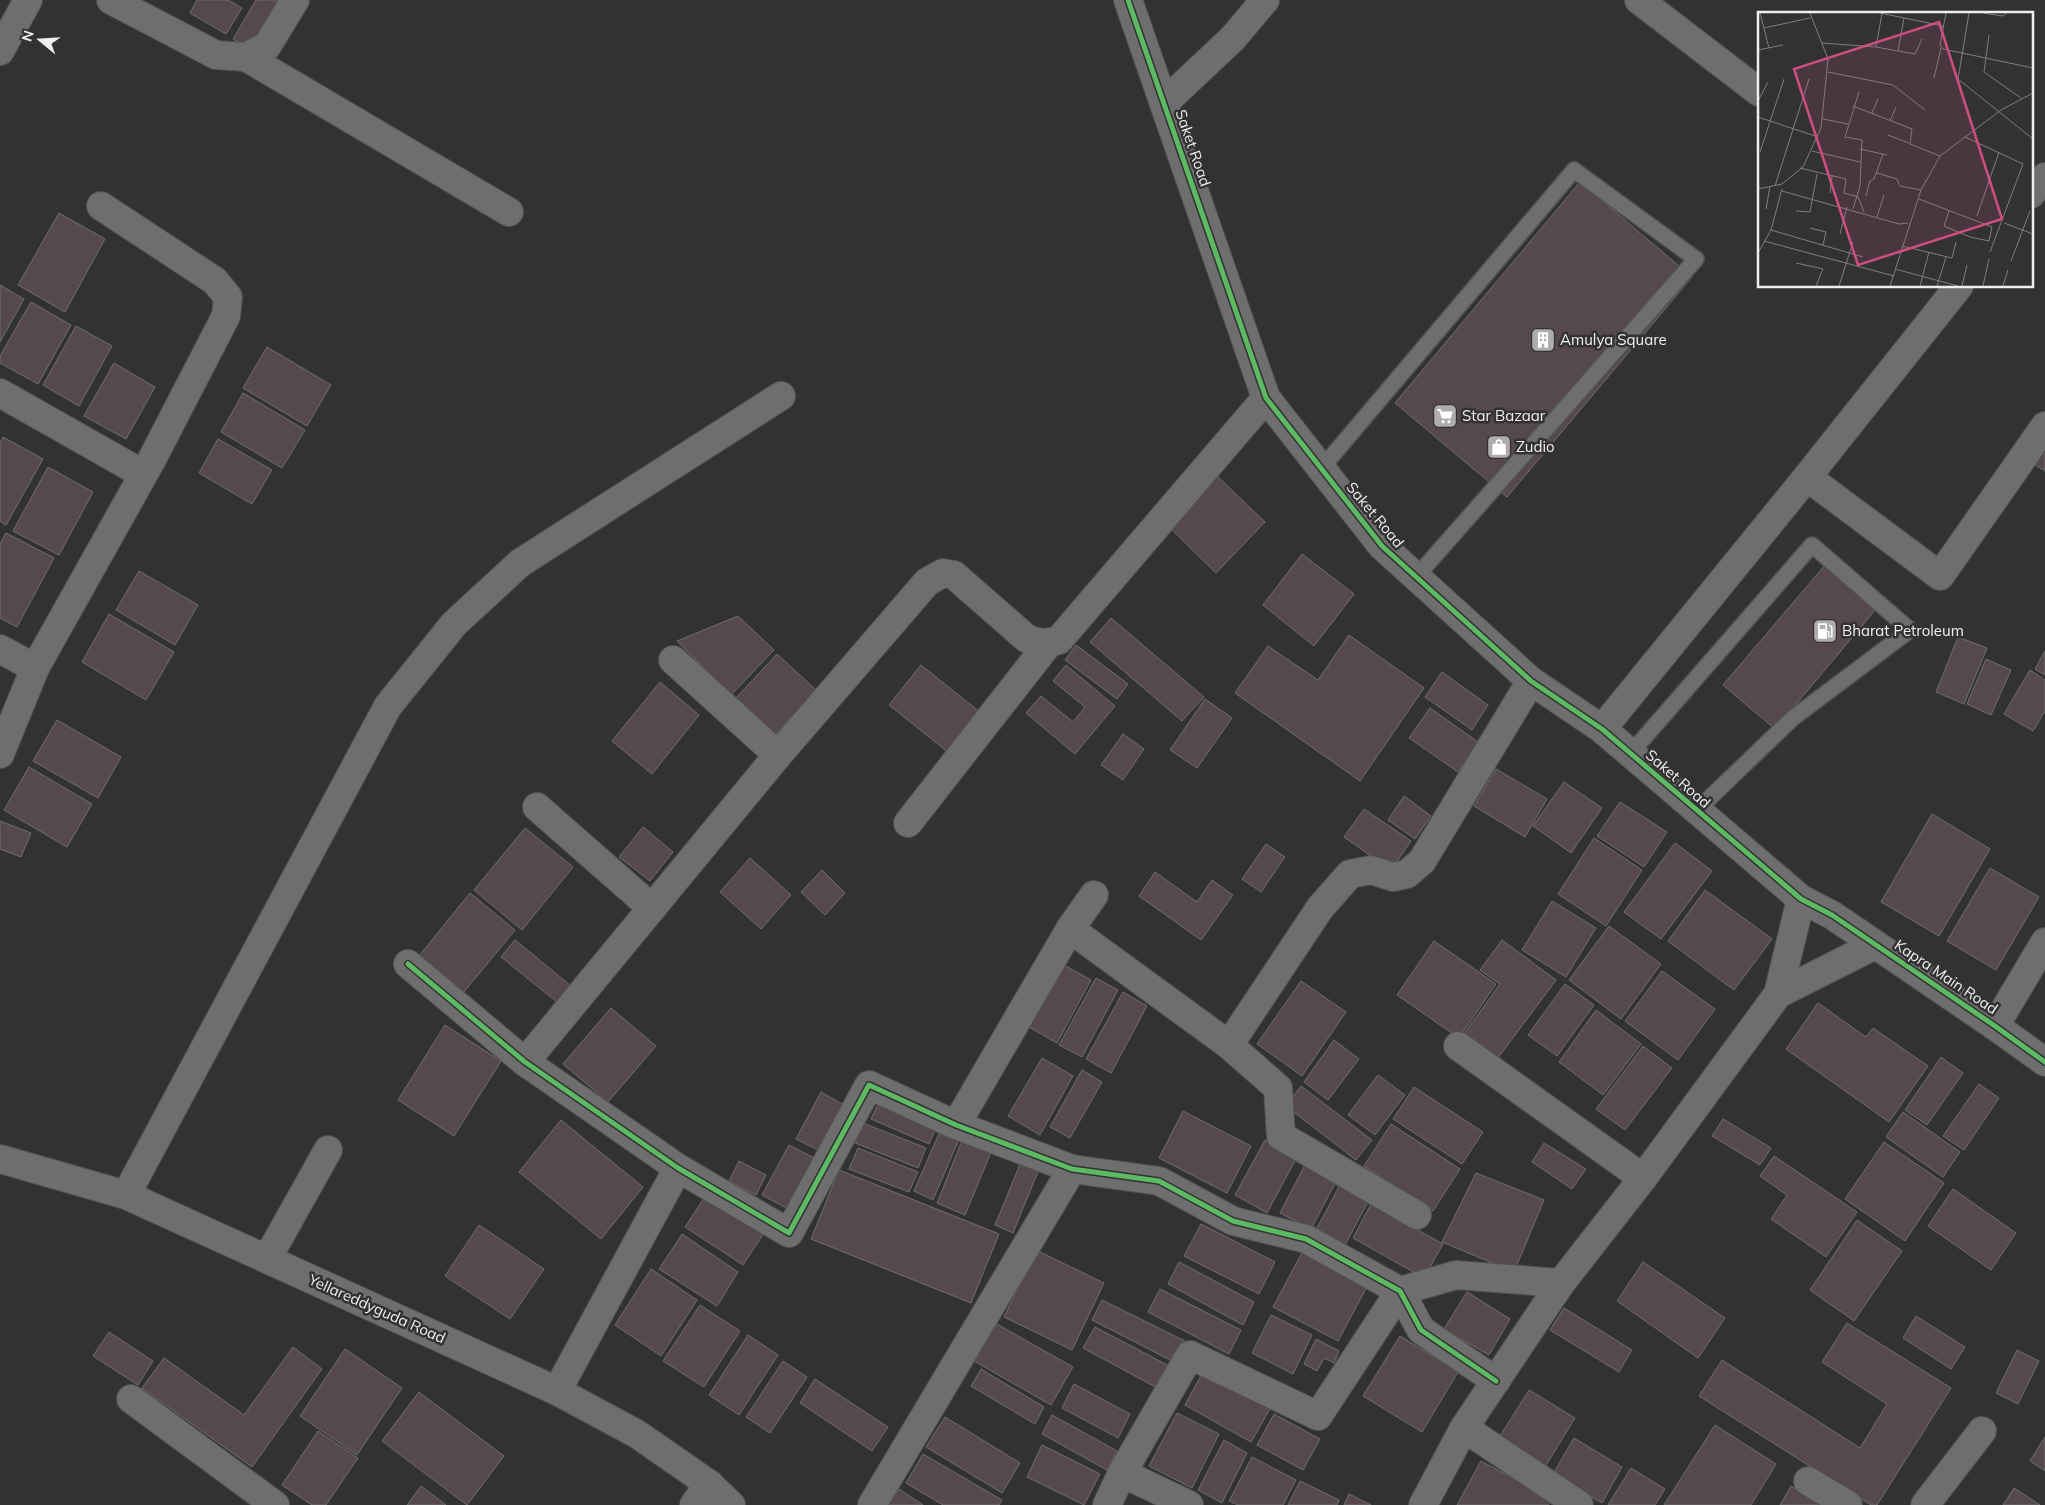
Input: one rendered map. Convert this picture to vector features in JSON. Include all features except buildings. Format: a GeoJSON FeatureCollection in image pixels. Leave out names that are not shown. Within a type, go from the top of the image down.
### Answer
{"type":"FeatureCollection","features":[{"type":"Feature","properties":{"kind":"street"},"geometry":{"type":"LineString","coordinates":[[0,51],[28,0]]}},
{"type":"Feature","properties":{"kind":"street"},"geometry":{"type":"LineString","coordinates":[[111,0],[216,55],[246,57],[509,212]]}},
{"type":"Feature","properties":{"kind":"street"},"geometry":{"type":"LineString","coordinates":[[246,57],[267,46],[295,0]]}},
{"type":"Feature","properties":{"kind":"street","name":"Saket Road"},"geometry":{"type":"LineString","coordinates":[[1128,0],[1266,398],[1382,546],[1531,681],[1602,729],[1800,899],[1832,915]]}},
{"type":"Feature","properties":{"kind":"street"},"geometry":{"type":"LineString","coordinates":[[1164,103],[1234,38],[1265,0]]}},
{"type":"Feature","properties":{"kind":"street"},"geometry":{"type":"LineString","coordinates":[[1639,0],[1758,91]]}},
{"type":"Feature","properties":{"kind":"street"},"geometry":{"type":"LineString","coordinates":[[2032,193],[2045,177]]}},
{"type":"Feature","properties":{"kind":"street"},"geometry":{"type":"LineString","coordinates":[[0,754],[35,668],[143,474],[226,316],[228,297],[215,281],[101,206]]}},
{"type":"Feature","properties":{"kind":"street"},"geometry":{"type":"LineString","coordinates":[[1602,729],[1957,288]]}},
{"type":"Feature","properties":{"kind":"street"},"geometry":{"type":"LineString","coordinates":[[0,393],[143,474]]}},
{"type":"Feature","properties":{"kind":"street"},"geometry":{"type":"LineString","coordinates":[[126,1195],[388,706],[454,624],[520,562],[781,396]]}},
{"type":"Feature","properties":{"kind":"street"},"geometry":{"type":"LineString","coordinates":[[524,1062],[778,755],[926,582],[943,573],[954,575],[1026,638],[1035,643],[1048,644],[1059,640],[1266,398]]}},
{"type":"Feature","properties":{"kind":"street"},"geometry":{"type":"LineString","coordinates":[[1807,477],[1940,576],[2045,426]]}},
{"type":"Feature","properties":{"kind":"street"},"geometry":{"type":"LineString","coordinates":[[908,823],[1048,644]]}},
{"type":"Feature","properties":{"kind":"street"},"geometry":{"type":"LineString","coordinates":[[0,649],[35,668]]}},
{"type":"Feature","properties":{"kind":"street"},"geometry":{"type":"LineString","coordinates":[[673,660],[778,755]]}},
{"type":"Feature","properties":{"kind":"street"},"geometry":{"type":"LineString","coordinates":[[1229,1045],[1320,908],[1350,874],[1371,870],[1393,877],[1407,874],[1422,861],[1531,681]]}},
{"type":"Feature","properties":{"kind":"street"},"geometry":{"type":"LineString","coordinates":[[538,807],[652,908]]}},
{"type":"Feature","properties":{"kind":"street"},"geometry":{"type":"LineString","coordinates":[[956,1125],[1070,929],[1094,895]]}},
{"type":"Feature","properties":{"kind":"street"},"geometry":{"type":"LineString","coordinates":[[1423,1505],[1464,1428],[1562,1283],[1643,1178],[1778,994],[1800,899]]}},
{"type":"Feature","properties":{"kind":"street","name":"Kapra Main Road"},"geometry":{"type":"LineString","coordinates":[[1832,915],[1996,1026],[2045,1062]]}},
{"type":"Feature","properties":{"kind":"street"},"geometry":{"type":"LineString","coordinates":[[1070,929],[1229,1045],[1278,1088],[1281,1136],[1417,1215]]}},
{"type":"Feature","properties":{"kind":"street"},"geometry":{"type":"LineString","coordinates":[[1996,1026],[2045,942]]}},
{"type":"Feature","properties":{"kind":"street"},"geometry":{"type":"LineString","coordinates":[[1778,994],[1875,945]]}},
{"type":"Feature","properties":{"kind":"street"},"geometry":{"type":"LineString","coordinates":[[408,964],[524,1062],[678,1168],[789,1233],[869,1085],[956,1125],[1072,1169],[1159,1181],[1233,1221],[1306,1239],[1400,1291],[1421,1330],[1496,1382]]}},
{"type":"Feature","properties":{"kind":"street"},"geometry":{"type":"LineString","coordinates":[[1458,1046],[1643,1178]]}},
{"type":"Feature","properties":{"kind":"street"},"geometry":{"type":"LineString","coordinates":[[267,1259],[328,1150]]}},
{"type":"Feature","properties":{"kind":"street","name":"Yellareddyguda Road"},"geometry":{"type":"LineString","coordinates":[[0,1159],[126,1195],[557,1391],[637,1434],[702,1494],[731,1505]]}},
{"type":"Feature","properties":{"kind":"street"},"geometry":{"type":"LineString","coordinates":[[557,1391],[678,1168]]}},
{"type":"Feature","properties":{"kind":"street"},"geometry":{"type":"LineString","coordinates":[[872,1505],[1072,1169]]}},
{"type":"Feature","properties":{"kind":"street"},"geometry":{"type":"LineString","coordinates":[[1107,1505],[1122,1473],[1190,1355],[1318,1416],[1400,1291],[1456,1275],[1562,1283]]}},
{"type":"Feature","properties":{"kind":"street"},"geometry":{"type":"LineString","coordinates":[[131,1399],[275,1505]]}},
{"type":"Feature","properties":{"kind":"street"},"geometry":{"type":"LineString","coordinates":[[1464,1428],[1579,1505]]}},
{"type":"Feature","properties":{"kind":"street"},"geometry":{"type":"LineString","coordinates":[[1924,1505],[1982,1431]]}},
{"type":"Feature","properties":{"kind":"street"},"geometry":{"type":"LineString","coordinates":[[1122,1473],[1189,1505]]}},
{"type":"Feature","properties":{"kind":"street"},"geometry":{"type":"LineString","coordinates":[[1808,1481],[1848,1505]]}},
{"type":"Feature","properties":{"kind":"lane"},"geometry":{"type":"LineString","coordinates":[[1321,469],[1574,170],[1696,259],[1416,577]]}},
{"type":"Feature","properties":{"kind":"lane"},"geometry":{"type":"LineString","coordinates":[[1630,754],[1812,545],[1910,630],[1793,718],[1696,811]]}},
{"type":"Feature","properties":{"kind":"cycle path"},"geometry":{"type":"LineString","coordinates":[[1128,0],[1266,398],[1382,546],[1531,681],[1602,729],[1801,899],[1832,915],[2045,1062]]}},
{"type":"Feature","properties":{"kind":"cycle path"},"geometry":{"type":"LineString","coordinates":[[408,964],[525,1062],[678,1168],[789,1233],[869,1085],[956,1125],[1072,1169],[1159,1181],[1233,1221],[1306,1239],[1400,1291],[1421,1330],[1496,1381]]}},
{"type":"Feature","properties":{"kind":"place","name":"Amulya Square"},"geometry":{"type":"Point","coordinates":[1543,340]}},
{"type":"Feature","properties":{"kind":"place","name":"Star Bazaar"},"geometry":{"type":"Point","coordinates":[1445,416]}},
{"type":"Feature","properties":{"kind":"place","name":"Zudio"},"geometry":{"type":"Point","coordinates":[1499,447]}},
{"type":"Feature","properties":{"kind":"place","name":"Bharat Petroleum"},"geometry":{"type":"Point","coordinates":[1825,631]}}]}
